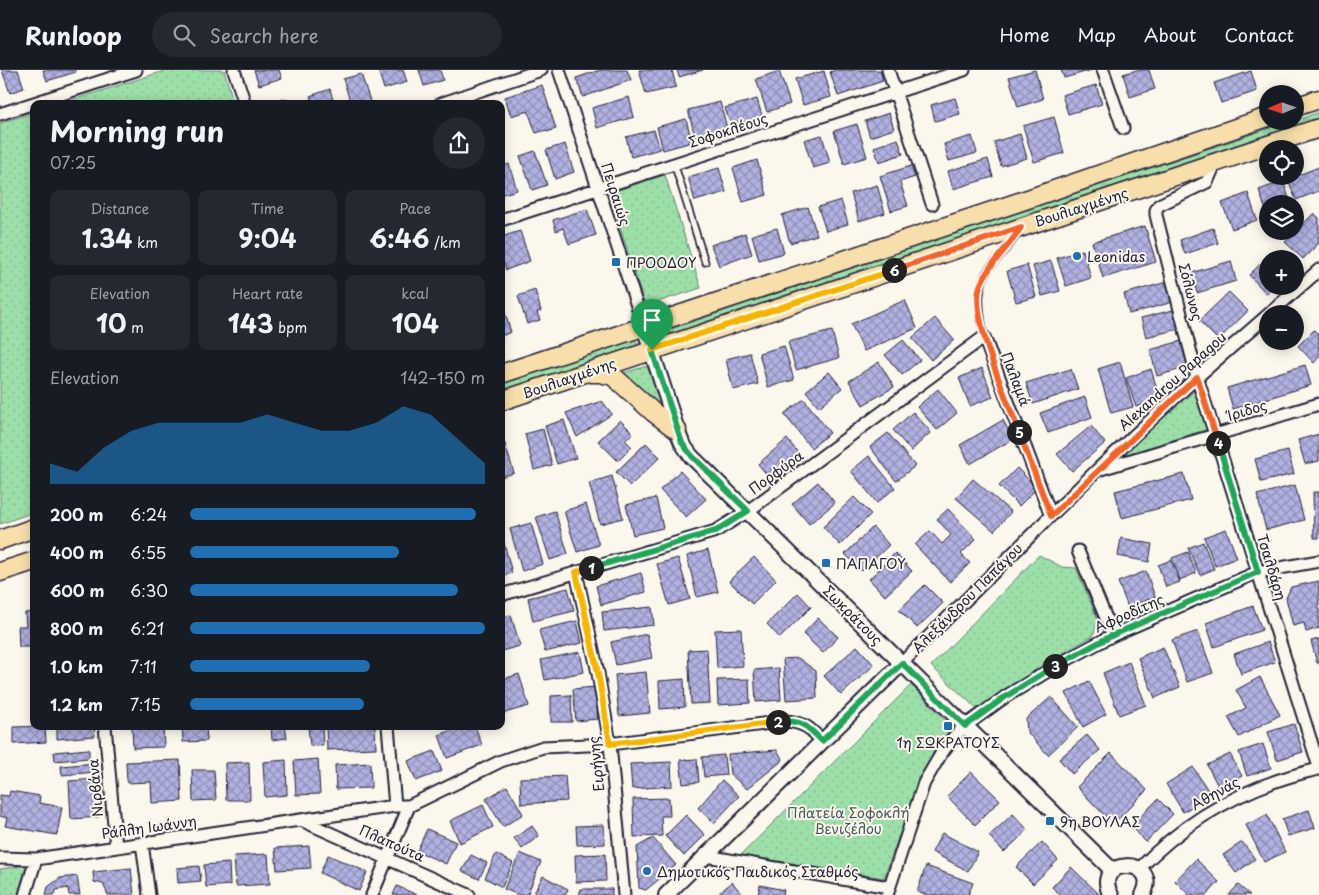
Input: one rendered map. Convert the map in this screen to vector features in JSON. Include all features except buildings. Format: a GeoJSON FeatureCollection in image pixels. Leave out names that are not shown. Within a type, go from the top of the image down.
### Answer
{"type":"FeatureCollection","features":[{"type":"Feature","properties":{"kind":"main road"},"geometry":{"type":"LineString","coordinates":[[1304,104],[1319,99]]}},
{"type":"Feature","properties":{"kind":"main road","name":"Βουλιαγμένης"},"geometry":{"type":"LineString","coordinates":[[505,373],[1008,206],[1259,120]]}},
{"type":"Feature","properties":{"kind":"main road","name":"Βουλιαγμένης"},"geometry":{"type":"LineString","coordinates":[[505,400],[1319,128]]}},
{"type":"Feature","properties":{"kind":"main road"},"geometry":{"type":"LineString","coordinates":[[585,373],[600,373],[613,376],[653,412],[677,430]]}},
{"type":"Feature","properties":{"kind":"main road"},"geometry":{"type":"LineString","coordinates":[[0,540],[30,529]]}},
{"type":"Feature","properties":{"kind":"main road"},"geometry":{"type":"LineString","coordinates":[[0,572],[30,562]]}},
{"type":"Feature","properties":{"kind":"street"},"geometry":{"type":"LineString","coordinates":[[43,100],[136,70]]}},
{"type":"Feature","properties":{"kind":"street"},"geometry":{"type":"LineString","coordinates":[[234,70],[245,100]]}},
{"type":"Feature","properties":{"kind":"street"},"geometry":{"type":"LineString","coordinates":[[452,100],[541,70]]}},
{"type":"Feature","properties":{"kind":"street","name":"Πειραιώς"},"geometry":{"type":"LineString","coordinates":[[559,70],[644,327]]}},
{"type":"Feature","properties":{"kind":"street"},"geometry":{"type":"LineString","coordinates":[[888,70],[932,204]]}},
{"type":"Feature","properties":{"kind":"street","name":"Σοφοκλέους"},"geometry":{"type":"LineString","coordinates":[[505,219],[964,70]]}},
{"type":"Feature","properties":{"kind":"street"},"geometry":{"type":"LineString","coordinates":[[1103,70],[1123,128]]}},
{"type":"Feature","properties":{"kind":"street"},"geometry":{"type":"LineString","coordinates":[[0,114],[30,104]]}},
{"type":"Feature","properties":{"kind":"street","name":"Σόλωνος"},"geometry":{"type":"LineString","coordinates":[[1197,377],[1156,210],[1160,205],[1207,182],[1216,162]]}},
{"type":"Feature","properties":{"kind":"street","name":"Alexandrou Papagou"},"geometry":{"type":"LineString","coordinates":[[1279,305],[1319,270]]}},
{"type":"Feature","properties":{"kind":"street","name":"Alexandrou Papagou"},"geometry":{"type":"LineString","coordinates":[[1097,470],[1197,377],[1259,323]]}},
{"type":"Feature","properties":{"kind":"street","name":"Σωκράτους"},"geometry":{"type":"LineString","coordinates":[[644,327],[677,430],[682,443],[692,456],[1112,871]]}},
{"type":"Feature","properties":{"kind":"street","name":"Πορφύρα"},"geometry":{"type":"LineString","coordinates":[[505,594],[716,531],[748,511],[984,337]]}},
{"type":"Feature","properties":{"kind":"street","name":"Παλαμά"},"geometry":{"type":"LineString","coordinates":[[984,337],[1051,516]]}},
{"type":"Feature","properties":{"kind":"street","name":"Τσαλδάρη"},"geometry":{"type":"LineString","coordinates":[[1197,377],[1319,768]]}},
{"type":"Feature","properties":{"kind":"street","name":"Ίριδος"},"geometry":{"type":"LineString","coordinates":[[1097,470],[1319,404]]}},
{"type":"Feature","properties":{"kind":"street","name":"Αλεξάνδρου Παπάγου"},"geometry":{"type":"LineString","coordinates":[[666,895],[1097,470]]}},
{"type":"Feature","properties":{"kind":"street"},"geometry":{"type":"LineString","coordinates":[[1078,551],[1113,635]]}},
{"type":"Feature","properties":{"kind":"street","name":"Αφροδίτης"},"geometry":{"type":"LineString","coordinates":[[888,891],[924,783],[947,746],[965,726],[1005,697],[1061,663],[1113,635],[1258,572],[1319,561]]}},
{"type":"Feature","properties":{"kind":"street","name":"Ειρήνης"},"geometry":{"type":"LineString","coordinates":[[576,572],[598,673],[610,744],[624,895]]}},
{"type":"Feature","properties":{"kind":"street"},"geometry":{"type":"LineString","coordinates":[[372,895],[409,806],[501,761],[543,747],[610,744],[786,721],[799,722],[810,728],[822,741]]}},
{"type":"Feature","properties":{"kind":"street","name":"Νιρβάνα"},"geometry":{"type":"LineString","coordinates":[[105,730],[116,847]]}},
{"type":"Feature","properties":{"kind":"street"},"geometry":{"type":"LineString","coordinates":[[388,730],[395,806]]}},
{"type":"Feature","properties":{"kind":"street","name":"Αθηνάς"},"geometry":{"type":"LineString","coordinates":[[1140,869],[1168,842],[1191,824],[1230,801],[1279,779],[1319,768]]}},
{"type":"Feature","properties":{"kind":"street","name":"Ράλλη Ιωάννη"},"geometry":{"type":"LineString","coordinates":[[0,858],[36,858],[395,806],[409,806]]}},
{"type":"Feature","properties":{"kind":"street","name":"Πλαπούτα"},"geometry":{"type":"LineString","coordinates":[[301,820],[388,857],[469,895]]}},
{"type":"Feature","properties":{"kind":"street"},"geometry":{"type":"LineString","coordinates":[[142,843],[149,895]]}},
{"type":"Feature","properties":{"kind":"street"},"geometry":{"type":"LineString","coordinates":[[706,856],[888,891]]}},
{"type":"Feature","properties":{"kind":"street"},"geometry":{"type":"LineString","coordinates":[[24,895],[36,858]]}},
{"type":"Feature","properties":{"kind":"street"},"geometry":{"type":"LineString","coordinates":[[1111,895],[1108,881],[1112,871],[1126,864],[1140,869],[1143,874],[1146,884],[1143,895]]}},
{"type":"Feature","properties":{"kind":"lane"},"geometry":{"type":"LineString","coordinates":[[674,163],[705,262]]}},
{"type":"Feature","properties":{"kind":"lane"},"geometry":{"type":"LineString","coordinates":[[984,337],[978,303],[980,288],[990,268],[1015,238],[1021,227]]}},
{"type":"Feature","properties":{"kind":"green space"},"geometry":{"type":"Polygon","coordinates":[[[167,70],[224,70],[233,100],[73,100],[167,70]]]}},
{"type":"Feature","properties":{"kind":"green space"},"geometry":{"type":"Polygon","coordinates":[[[1319,112],[1319,118],[1304,123],[1304,118],[1319,112]]]}},
{"type":"Feature","properties":{"kind":"green space"},"geometry":{"type":"Polygon","coordinates":[[[30,113],[30,513],[0,524],[0,123],[30,113]]]}},
{"type":"Feature","properties":{"kind":"green space"},"geometry":{"type":"Polygon","coordinates":[[[1264,130],[1283,130],[669,334],[668,330],[1264,130]]]}},
{"type":"Feature","properties":{"kind":"green space"},"geometry":{"type":"Polygon","coordinates":[[[665,175],[701,288],[645,306],[609,193],[665,175]]]}},
{"type":"Feature","properties":{"kind":"green space"},"geometry":{"type":"Polygon","coordinates":[[[634,340],[639,343],[629,350],[505,391],[505,383],[634,340]]]}},
{"type":"Feature","properties":{"kind":"green space"},"geometry":{"type":"Polygon","coordinates":[[[647,366],[660,401],[655,403],[623,373],[647,366]]]}},
{"type":"Feature","properties":{"kind":"green space"},"geometry":{"type":"Polygon","coordinates":[[[1197,389],[1208,429],[1127,454],[1123,449],[1197,389]]]}},
{"type":"Feature","properties":{"kind":"green space"},"geometry":{"type":"Polygon","coordinates":[[[1039,555],[1062,567],[1076,568],[1098,620],[1093,636],[1063,653],[980,712],[931,666],[1039,555]]]}},
{"type":"Feature","properties":{"kind":"green space","name":"Πλατεία Σοφοκλή Βενιζέλου"},"geometry":{"type":"Polygon","coordinates":[[[911,685],[951,726],[914,800],[884,878],[740,856],[911,685]]]}},
{"type":"Feature","properties":{"kind":"green space"},"geometry":{"type":"Polygon","coordinates":[[[27,865],[18,895],[0,895],[0,869],[27,865]]]}},
{"type":"Feature","properties":{"kind":"place","name":"Leonidas"},"geometry":{"type":"Point","coordinates":[1077,256]}},
{"type":"Feature","properties":{"kind":"place","name":"ΠΡΟΟΔΟΥ"},"geometry":{"type":"Point","coordinates":[616,262]}},
{"type":"Feature","properties":{"kind":"place","name":"ΠΑΠΑΓΟΥ"},"geometry":{"type":"Point","coordinates":[826,563]}},
{"type":"Feature","properties":{"kind":"place","name":"1η ΣΩΚΡΑΤΟΥΣ"},"geometry":{"type":"Point","coordinates":[948,726]}},
{"type":"Feature","properties":{"kind":"place","name":"9η ΒΟΥΛΑΣ"},"geometry":{"type":"Point","coordinates":[1050,821]}},
{"type":"Feature","properties":{"kind":"place","name":"Δημοτικός Παιδικός Σταθμός"},"geometry":{"type":"Point","coordinates":[647,871]}},
{"type":"Feature","properties":{"kind":"route"},"geometry":{"type":"LineString","coordinates":[[1021,227],[1015,238],[990,268],[980,288],[978,303],[984,337],[1051,516],[1097,470],[1197,377],[1258,572],[1113,635],[1061,663],[1005,697],[965,726],[902,663],[822,741],[810,728],[799,722],[786,721],[610,744],[598,673],[576,572],[716,531],[748,511],[692,456],[682,443],[652,350],[1021,227]]}}]}
